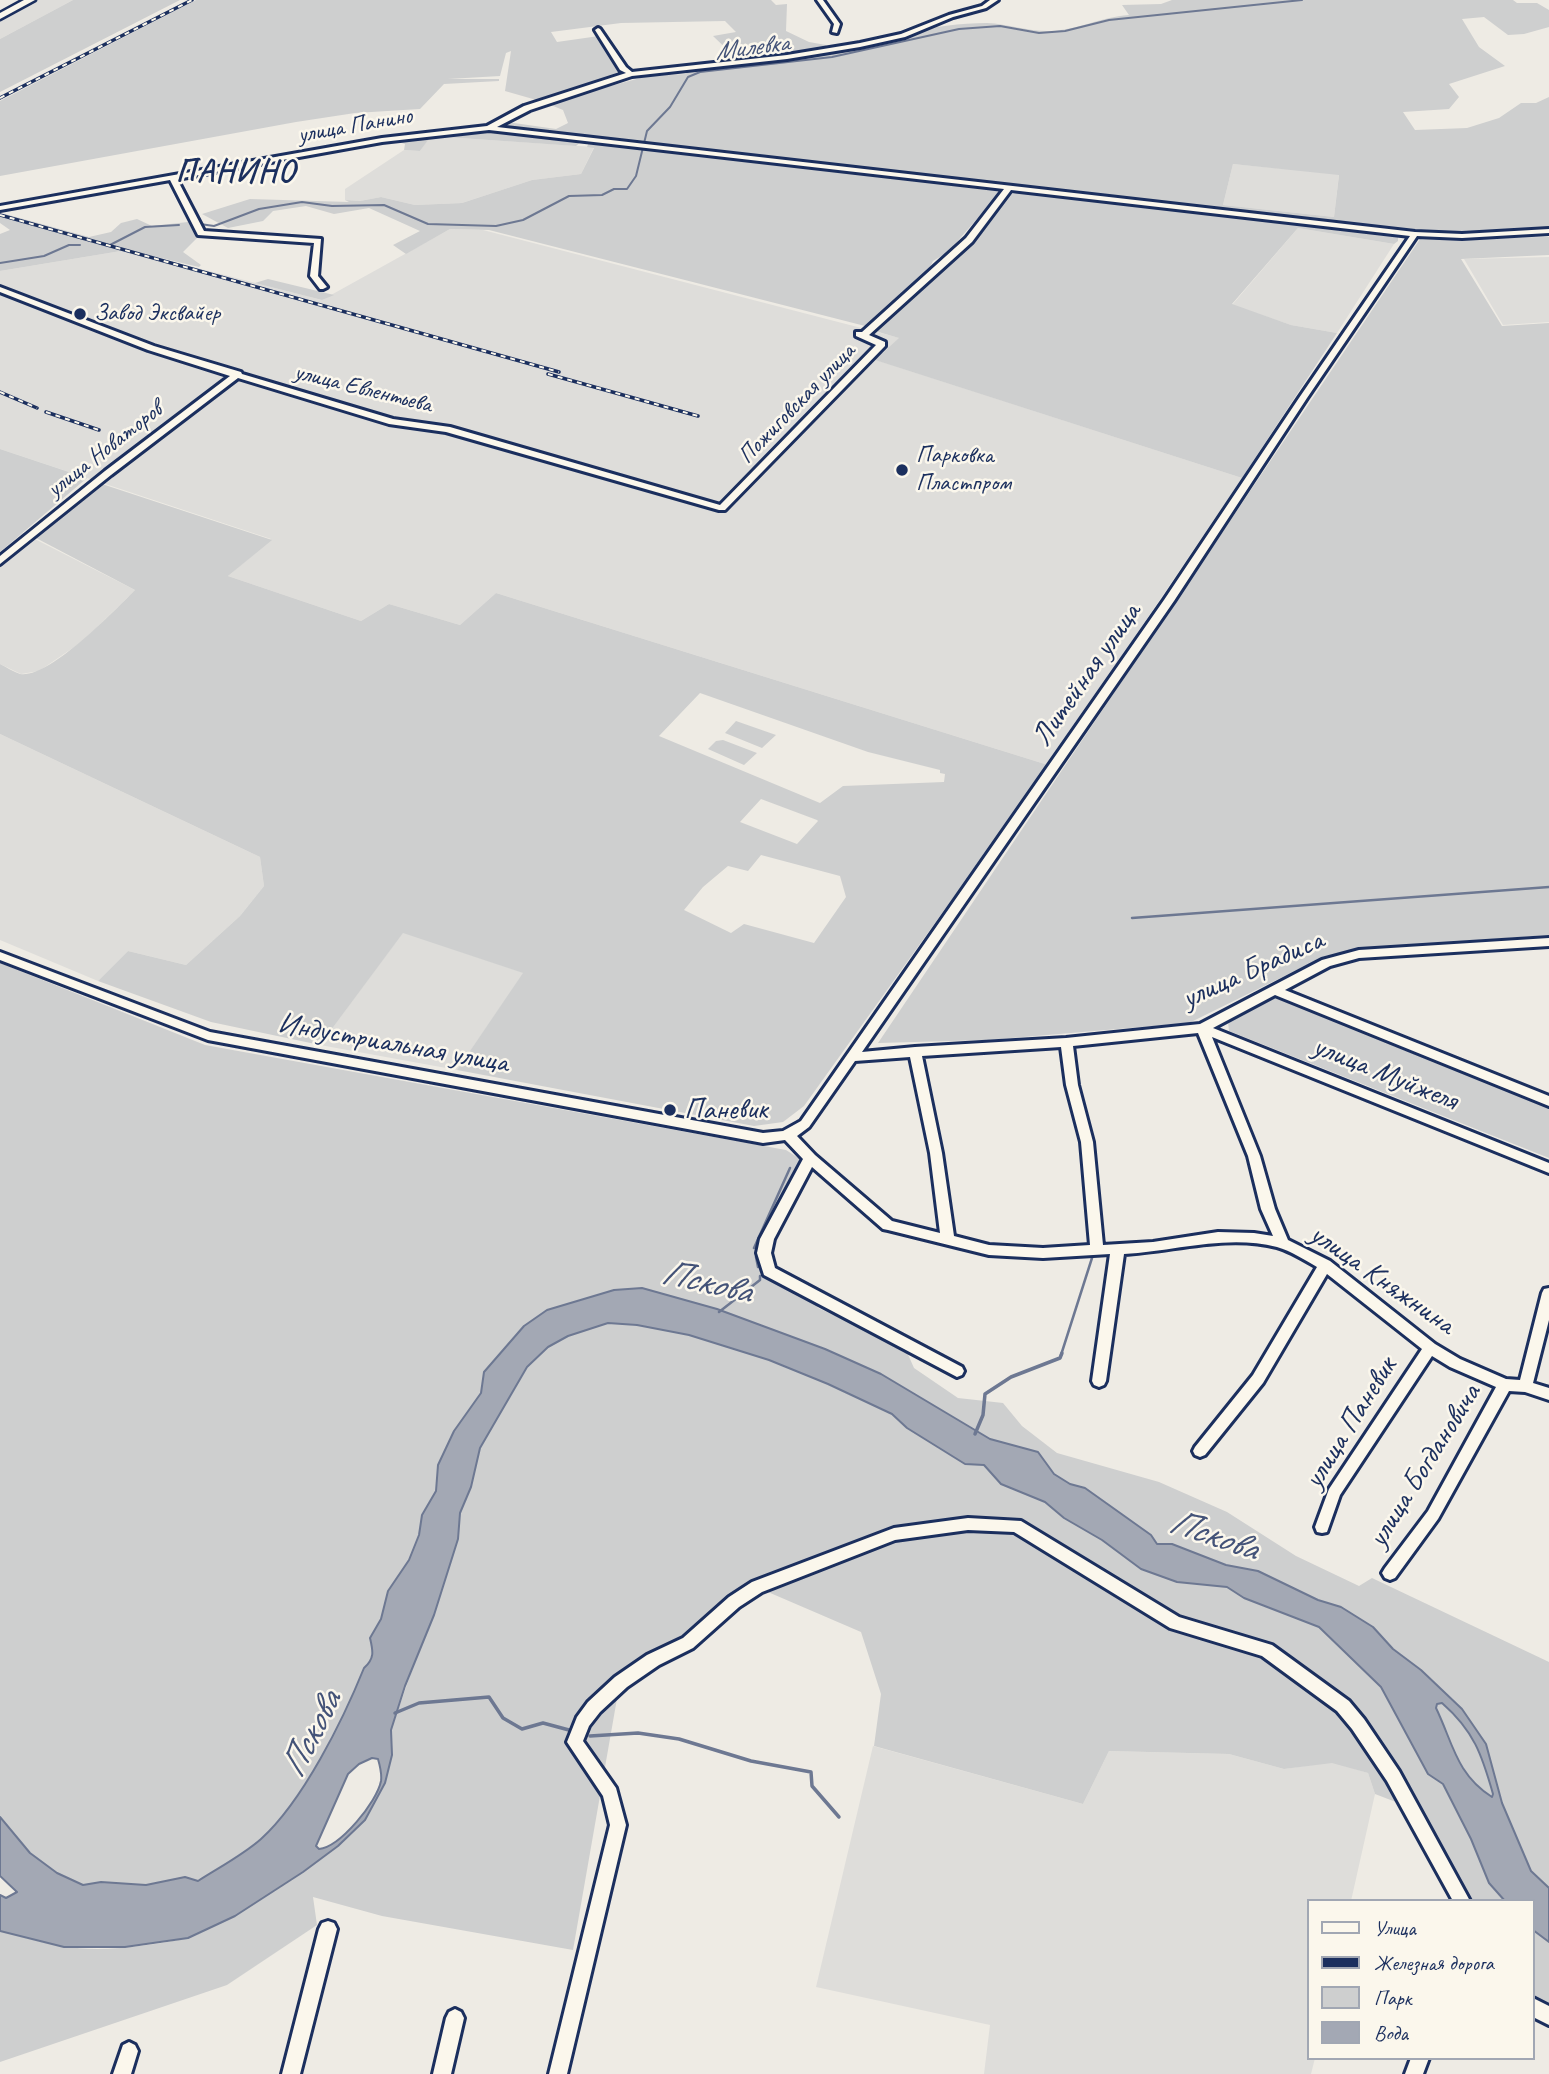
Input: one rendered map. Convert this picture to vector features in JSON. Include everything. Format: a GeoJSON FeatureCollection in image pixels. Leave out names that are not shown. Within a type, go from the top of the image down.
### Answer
{"type":"FeatureCollection","features":[{"type":"Feature","properties":{"kind":"main road"},"geometry":{"type":"LineString","coordinates":[[0,16],[31,0]]}},
{"type":"Feature","properties":{"kind":"street"},"geometry":{"type":"LineString","coordinates":[[820,0],[837,24],[835,32]]}},
{"type":"Feature","properties":{"kind":"street"},"geometry":{"type":"LineString","coordinates":[[489,128],[527,108],[631,74],[811,54],[904,36],[950,16],[984,7],[995,0]]}},
{"type":"Feature","properties":{"kind":"street"},"geometry":{"type":"LineString","coordinates":[[598,30],[623,68],[631,74]]}},
{"type":"Feature","properties":{"kind":"street","name":"улица Панино"},"geometry":{"type":"LineString","coordinates":[[0,208],[405,136],[489,128],[650,146]]}},
{"type":"Feature","properties":{"kind":"street"},"geometry":{"type":"LineString","coordinates":[[650,146],[1415,234],[1462,236],[1549,231]]}},
{"type":"Feature","properties":{"kind":"street"},"geometry":{"type":"LineString","coordinates":[[172,177],[201,233],[318,241],[314,276],[323,287]]}},
{"type":"Feature","properties":{"kind":"street","name":"Пожиговская улица"},"geometry":{"type":"LineString","coordinates":[[722,508],[882,344],[861,335],[969,240],[1009,188]]}},
{"type":"Feature","properties":{"kind":"street","name":"Литейная улица"},"geometry":{"type":"LineString","coordinates":[[788,1135],[805,1124],[852,1057],[1169,601],[1415,234]]}},
{"type":"Feature","properties":{"kind":"street","name":"улица Евлентьева"},"geometry":{"type":"LineString","coordinates":[[0,289],[151,348],[392,422],[447,429],[722,508]]}},
{"type":"Feature","properties":{"kind":"street","name":"улица Новаторов"},"geometry":{"type":"LineString","coordinates":[[0,561],[108,472],[237,374]]}},
{"type":"Feature","properties":{"kind":"street","name":"улица Брадиса"},"geometry":{"type":"LineString","coordinates":[[852,1057],[1066,1042],[1202,1028],[1326,963],[1359,954],[1549,942]]}},
{"type":"Feature","properties":{"kind":"street","name":"Индустриальная улица"},"geometry":{"type":"LineString","coordinates":[[0,956],[208,1036],[763,1138],[788,1135]]}},
{"type":"Feature","properties":{"kind":"street","name":"улица Муйжеля"},"geometry":{"type":"LineString","coordinates":[[1274,989],[1549,1101]]}},
{"type":"Feature","properties":{"kind":"street","name":"улица Муйжеля"},"geometry":{"type":"LineString","coordinates":[[1202,1028],[1549,1168]]}},
{"type":"Feature","properties":{"kind":"street","name":"улица Княжнина"},"geometry":{"type":"LineString","coordinates":[[1202,1028],[1254,1156],[1268,1209],[1283,1243],[1325,1265],[1430,1348],[1505,1385],[1525,1386],[1549,1394]]}},
{"type":"Feature","properties":{"kind":"street"},"geometry":{"type":"LineString","coordinates":[[1066,1042],[1072,1085],[1087,1142],[1097,1249]]}},
{"type":"Feature","properties":{"kind":"street"},"geometry":{"type":"LineString","coordinates":[[915,1051],[936,1153],[948,1241]]}},
{"type":"Feature","properties":{"kind":"street"},"geometry":{"type":"LineString","coordinates":[[788,1135],[810,1158],[888,1225],[989,1250],[1043,1253],[1153,1247],[1219,1237],[1254,1238],[1283,1243]]}},
{"type":"Feature","properties":{"kind":"street"},"geometry":{"type":"LineString","coordinates":[[810,1158],[767,1238],[764,1253],[769,1272],[957,1371]]}},
{"type":"Feature","properties":{"kind":"street"},"geometry":{"type":"LineString","coordinates":[[1099,1381],[1118,1248]]}},
{"type":"Feature","properties":{"kind":"street"},"geometry":{"type":"LineString","coordinates":[[1200,1451],[1258,1379],[1325,1265]]}},
{"type":"Feature","properties":{"kind":"street","name":"улица Богдановича"},"geometry":{"type":"LineString","coordinates":[[1525,1386],[1549,1293]]}},
{"type":"Feature","properties":{"kind":"street","name":"улица Паневик"},"geometry":{"type":"LineString","coordinates":[[1322,1527],[1334,1493],[1430,1348]]}},
{"type":"Feature","properties":{"kind":"street","name":"улица Богдановича"},"geometry":{"type":"LineString","coordinates":[[1390,1573],[1433,1515],[1505,1385]]}},
{"type":"Feature","properties":{"kind":"street"},"geometry":{"type":"LineString","coordinates":[[558,2074],[618,1825],[610,1793],[575,1742],[583,1722],[594,1707],[621,1682],[653,1660],[688,1643],[734,1602],[757,1587],[894,1534],[968,1524],[1016,1526],[1175,1623],[1267,1650],[1343,1706],[1393,1776],[1461,1899]]}},
{"type":"Feature","properties":{"kind":"street"},"geometry":{"type":"LineString","coordinates":[[291,2074],[328,1929]]}},
{"type":"Feature","properties":{"kind":"street"},"geometry":{"type":"LineString","coordinates":[[442,2074],[455,2018]]}},
{"type":"Feature","properties":{"kind":"street"},"geometry":{"type":"LineString","coordinates":[[122,2074],[129,2051]]}},
{"type":"Feature","properties":{"kind":"shaded area"},"geometry":{"type":"Polygon","coordinates":[[[38,0],[73,0],[0,39],[0,19],[38,0]]]}},
{"type":"Feature","properties":{"kind":"shaded area"},"geometry":{"type":"Polygon","coordinates":[[[430,136],[594,147],[581,174],[532,180],[462,203],[415,205],[381,197],[360,201],[345,200],[345,189],[404,150],[420,151],[430,136]]]}},
{"type":"Feature","properties":{"kind":"shaded area"},"geometry":{"type":"Polygon","coordinates":[[[1233,164],[1339,174],[1334,217],[1223,205],[1233,164]]]}},
{"type":"Feature","properties":{"kind":"shaded area"},"geometry":{"type":"Polygon","coordinates":[[[1298,228],[1394,244],[1337,333],[1291,325],[1232,305],[1298,228]]]}},
{"type":"Feature","properties":{"kind":"shaded area"},"geometry":{"type":"Polygon","coordinates":[[[450,229],[483,230],[900,338],[876,360],[1242,478],[1048,765],[496,593],[460,625],[389,604],[361,621],[228,576],[271,539],[0,449],[0,271],[127,250],[322,300],[450,229]]]}},
{"type":"Feature","properties":{"kind":"shaded area"},"geometry":{"type":"Polygon","coordinates":[[[1549,257],[1549,322],[1503,325],[1464,259],[1549,257]]]}},
{"type":"Feature","properties":{"kind":"shaded area"},"geometry":{"type":"Polygon","coordinates":[[[23,533],[135,590],[83,641],[39,671],[21,674],[0,664],[0,552],[23,533]]]}},
{"type":"Feature","properties":{"kind":"shaded area"},"geometry":{"type":"Polygon","coordinates":[[[0,734],[260,857],[264,886],[240,916],[186,965],[128,951],[98,981],[0,940],[0,734]]]}},
{"type":"Feature","properties":{"kind":"shaded area"},"geometry":{"type":"Polygon","coordinates":[[[403,932],[524,973],[457,1070],[320,1045],[403,932]]]}},
{"type":"Feature","properties":{"kind":"shaded area"},"geometry":{"type":"Polygon","coordinates":[[[873,1746],[1083,1804],[1109,1751],[1229,1754],[1284,1769],[1332,1762],[1368,1773],[1375,1794],[1351,1899],[1308,1899],[1308,2060],[1314,2060],[1311,2074],[984,2074],[990,2025],[816,1987],[873,1746]]]}},
{"type":"Feature","properties":{"kind":"green space"},"geometry":{"type":"Polygon","coordinates":[[[73,0],[180,0],[0,92],[0,39],[73,0]]]}},
{"type":"Feature","properties":{"kind":"green space"},"geometry":{"type":"Polygon","coordinates":[[[196,0],[771,0],[776,5],[787,4],[786,31],[809,42],[826,45],[830,52],[907,33],[967,24],[987,23],[1043,31],[1061,30],[1129,15],[1122,5],[1161,4],[1172,0],[1513,0],[1517,3],[1537,3],[1549,10],[1549,27],[1508,35],[1484,17],[1462,19],[1479,47],[1505,66],[1449,84],[1459,97],[1449,109],[1403,112],[1415,130],[1467,128],[1499,118],[1521,103],[1536,103],[1549,97],[1549,228],[1442,234],[586,137],[576,146],[443,137],[484,132],[507,122],[556,129],[568,123],[563,110],[546,103],[648,76],[686,74],[689,70],[739,61],[713,36],[736,32],[725,21],[621,23],[551,32],[557,42],[599,36],[628,74],[540,101],[505,91],[511,51],[506,53],[500,76],[448,79],[499,81],[444,84],[420,109],[355,113],[296,122],[0,176],[0,101],[196,0]],[[1233,164],[1223,205],[1334,217],[1339,175],[1233,164]]]}},
{"type":"Feature","properties":{"kind":"green space"},"geometry":{"type":"Polygon","coordinates":[[[430,138],[420,151],[404,150],[405,144],[392,140],[405,139],[430,138]]]}},
{"type":"Feature","properties":{"kind":"green space"},"geometry":{"type":"Polygon","coordinates":[[[589,142],[1003,189],[948,252],[933,261],[925,277],[869,327],[489,230],[450,229],[406,254],[393,245],[420,231],[369,208],[334,214],[306,206],[273,211],[263,221],[228,228],[202,214],[250,199],[349,202],[345,200],[360,201],[381,197],[415,205],[462,203],[532,180],[581,174],[594,148],[587,147],[589,142]]]}},
{"type":"Feature","properties":{"kind":"green space"},"geometry":{"type":"Polygon","coordinates":[[[1023,192],[1398,235],[1398,241],[1394,244],[1298,228],[1232,304],[1291,325],[1337,333],[1242,478],[875,360],[899,338],[875,331],[969,245],[1008,195],[1023,192]]]}},
{"type":"Feature","properties":{"kind":"green space"},"geometry":{"type":"Polygon","coordinates":[[[5,214],[89,237],[111,232],[121,223],[137,219],[152,226],[188,222],[198,237],[183,252],[201,265],[199,267],[127,250],[0,271],[0,234],[10,230],[0,223],[0,215],[5,214]]]}},
{"type":"Feature","properties":{"kind":"green space"},"geometry":{"type":"Polygon","coordinates":[[[1549,237],[1549,255],[1461,259],[1502,326],[1549,323],[1549,935],[1365,948],[1325,956],[1189,1023],[988,1040],[878,1043],[1420,239],[1549,237]]]}},
{"type":"Feature","properties":{"kind":"green space"},"geometry":{"type":"Polygon","coordinates":[[[268,279],[334,295],[322,300],[255,283],[268,279]]]}},
{"type":"Feature","properties":{"kind":"green space"},"geometry":{"type":"Polygon","coordinates":[[[0,449],[87,478],[0,552],[0,449]]]}},
{"type":"Feature","properties":{"kind":"green space"},"geometry":{"type":"Polygon","coordinates":[[[102,484],[272,540],[228,576],[361,621],[389,604],[460,625],[496,593],[1048,765],[804,1106],[783,1122],[754,1126],[457,1070],[523,973],[403,933],[320,1045],[211,1022],[98,981],[128,951],[186,965],[240,916],[264,886],[260,857],[0,734],[0,664],[20,674],[32,673],[47,666],[80,642],[135,590],[36,538],[102,484]],[[700,693],[659,736],[820,803],[843,786],[944,782],[945,774],[940,773],[940,770],[868,752],[700,693]],[[761,799],[740,822],[797,844],[818,821],[761,799]],[[761,855],[748,871],[728,866],[703,887],[684,910],[731,933],[744,924],[814,943],[846,897],[840,876],[761,855]]]}},
{"type":"Feature","properties":{"kind":"green space"},"geometry":{"type":"Polygon","coordinates":[[[736,721],[776,735],[762,748],[725,733],[736,721]]]}},
{"type":"Feature","properties":{"kind":"green space"},"geometry":{"type":"Polygon","coordinates":[[[723,740],[757,753],[744,765],[708,749],[716,741],[723,740]]]}},
{"type":"Feature","properties":{"kind":"green space"},"geometry":{"type":"Polygon","coordinates":[[[0,963],[205,1045],[786,1150],[803,1161],[760,1259],[760,1274],[812,1298],[818,1308],[888,1339],[906,1350],[914,1368],[958,1398],[1003,1403],[1022,1426],[1057,1453],[1159,1482],[1227,1512],[1296,1556],[1359,1586],[1372,1578],[1549,1662],[1549,1888],[1531,1871],[1502,1803],[1486,1744],[1462,1709],[1421,1670],[1393,1649],[1373,1627],[1341,1607],[1318,1600],[1258,1571],[1226,1565],[1172,1544],[1157,1544],[1151,1535],[1085,1488],[1070,1484],[1054,1474],[1038,1452],[990,1439],[881,1375],[825,1349],[717,1309],[642,1288],[614,1290],[547,1310],[524,1326],[484,1372],[481,1393],[454,1431],[438,1464],[436,1491],[422,1515],[420,1535],[409,1560],[388,1592],[381,1619],[370,1638],[370,1661],[307,1782],[277,1823],[261,1839],[198,1881],[185,1877],[146,1885],[101,1882],[83,1885],[57,1873],[29,1853],[0,1817],[0,963]]]}},
{"type":"Feature","properties":{"kind":"green space"},"geometry":{"type":"Polygon","coordinates":[[[1279,998],[1549,1105],[1549,1158],[1229,1031],[1228,1022],[1264,1000],[1279,998]]]}},
{"type":"Feature","properties":{"kind":"green space"},"geometry":{"type":"Polygon","coordinates":[[[608,1323],[639,1326],[701,1338],[791,1368],[882,1409],[947,1453],[971,1463],[984,1465],[1001,1484],[1045,1502],[1064,1518],[1177,1582],[1227,1587],[1244,1598],[1319,1627],[1381,1687],[1428,1774],[1443,1784],[1471,1839],[1489,1883],[1503,1899],[1465,1899],[1414,1809],[1375,1794],[1368,1773],[1332,1763],[1284,1769],[1229,1754],[1109,1751],[1083,1804],[874,1746],[881,1694],[861,1632],[747,1583],[687,1633],[622,1670],[573,1950],[382,1916],[313,1897],[317,1925],[227,1985],[0,2062],[0,1931],[54,1945],[92,1949],[139,1946],[192,1937],[324,1857],[365,1817],[380,1792],[389,1763],[391,1730],[458,1539],[460,1513],[471,1487],[480,1448],[527,1367],[548,1347],[568,1336],[608,1323]]]}},
{"type":"Feature","properties":{"kind":"green space"},"geometry":{"type":"Polygon","coordinates":[[[1442,1703],[1462,1724],[1475,1744],[1489,1780],[1492,1797],[1471,1778],[1457,1757],[1436,1708],[1437,1704],[1442,1703]]]}},
{"type":"Feature","properties":{"kind":"green space"},"geometry":{"type":"Polygon","coordinates":[[[1535,1932],[1549,1942],[1549,2014],[1535,2007],[1535,1932]]]}},
{"type":"Feature","properties":{"kind":"water"},"geometry":{"type":"Polygon","coordinates":[[[642,1288],[717,1309],[825,1349],[881,1374],[990,1439],[1038,1452],[1054,1474],[1070,1484],[1085,1488],[1151,1535],[1157,1544],[1172,1544],[1226,1565],[1258,1571],[1318,1600],[1341,1607],[1373,1627],[1393,1649],[1421,1670],[1462,1709],[1486,1744],[1502,1803],[1531,1871],[1549,1888],[1549,1942],[1535,1932],[1535,1899],[1503,1899],[1489,1883],[1471,1839],[1443,1784],[1428,1774],[1381,1687],[1319,1627],[1244,1598],[1227,1587],[1177,1582],[1141,1569],[1102,1540],[1064,1518],[1045,1502],[1001,1484],[984,1465],[965,1464],[907,1428],[892,1414],[828,1384],[769,1360],[689,1335],[637,1325],[608,1323],[568,1336],[548,1347],[527,1367],[480,1448],[471,1487],[460,1513],[458,1539],[434,1615],[405,1686],[391,1730],[392,1755],[385,1783],[365,1820],[338,1846],[303,1872],[235,1916],[188,1938],[125,1947],[64,1947],[0,1931],[0,1895],[6,1898],[17,1892],[0,1876],[0,1817],[30,1853],[57,1873],[83,1885],[101,1882],[146,1885],[185,1877],[198,1881],[261,1839],[277,1823],[307,1782],[345,1711],[364,1668],[372,1658],[370,1638],[381,1619],[388,1591],[409,1560],[419,1535],[422,1515],[436,1491],[438,1465],[454,1431],[481,1393],[484,1372],[524,1326],[547,1310],[614,1290],[642,1288]],[[1442,1703],[1437,1704],[1436,1708],[1463,1768],[1480,1788],[1492,1797],[1489,1780],[1475,1744],[1453,1713],[1442,1703]],[[372,1758],[359,1764],[348,1774],[316,1846],[319,1849],[328,1846],[347,1832],[373,1800],[381,1781],[378,1759],[372,1758]]]}},
{"type":"Feature","properties":{"kind":"waterway","name":"Милевка"},"geometry":{"type":"LineString","coordinates":[[200,224],[214,226],[259,209],[302,202],[332,206],[384,205],[428,224],[496,226],[523,220],[569,196],[602,195],[614,189],[627,189],[636,176],[647,131],[670,107],[688,77],[700,72],[832,57],[959,29],[1000,26],[1039,33],[1065,31],[1109,20],[1302,0]]}},
{"type":"Feature","properties":{"kind":"waterway","name":"Милевка"},"geometry":{"type":"LineString","coordinates":[[110,245],[145,227],[179,225]]}},
{"type":"Feature","properties":{"kind":"waterway","name":"Милевка"},"geometry":{"type":"LineString","coordinates":[[0,263],[44,256],[69,245],[80,245]]}},
{"type":"Feature","properties":{"kind":"waterway"},"geometry":{"type":"LineString","coordinates":[[1132,918],[1549,887]]}},
{"type":"Feature","properties":{"kind":"waterway"},"geometry":{"type":"LineString","coordinates":[[754,1248],[790,1168]]}},
{"type":"Feature","properties":{"kind":"waterway","name":"Пскова"},"geometry":{"type":"LineString","coordinates":[[756,1257],[758,1267]]}},
{"type":"Feature","properties":{"kind":"waterway"},"geometry":{"type":"LineString","coordinates":[[1061,1355],[1092,1258]]}},
{"type":"Feature","properties":{"kind":"waterway","name":"Пскова"},"geometry":{"type":"LineString","coordinates":[[719,1312],[760,1280],[760,1276]]}},
{"type":"Feature","properties":{"kind":"waterway"},"geometry":{"type":"LineString","coordinates":[[975,1434],[983,1415],[985,1394],[1011,1377],[1060,1358],[1062,1353]]}},
{"type":"Feature","properties":{"kind":"waterway"},"geometry":{"type":"LineString","coordinates":[[395,1713],[419,1703],[489,1697],[503,1718],[522,1729],[543,1723],[569,1730]]}},
{"type":"Feature","properties":{"kind":"waterway"},"geometry":{"type":"LineString","coordinates":[[590,1736],[638,1733],[679,1739],[751,1761],[811,1772],[812,1786],[839,1817]]}},
{"type":"Feature","properties":{"kind":"railway"},"geometry":{"type":"LineString","coordinates":[[0,98],[192,0]]}},
{"type":"Feature","properties":{"kind":"railway"},"geometry":{"type":"LineString","coordinates":[[0,215],[559,372]]}},
{"type":"Feature","properties":{"kind":"railway"},"geometry":{"type":"LineString","coordinates":[[548,374],[698,416]]}},
{"type":"Feature","properties":{"kind":"railway"},"geometry":{"type":"LineString","coordinates":[[0,392],[37,408]]}},
{"type":"Feature","properties":{"kind":"railway"},"geometry":{"type":"LineString","coordinates":[[46,412],[99,430]]}},
{"type":"Feature","properties":{"kind":"place","name":"Завод Эксвайер"},"geometry":{"type":"Point","coordinates":[80,314]}},
{"type":"Feature","properties":{"kind":"place","name":"Парковка Пластпром"},"geometry":{"type":"Point","coordinates":[902,470]}},
{"type":"Feature","properties":{"kind":"place","name":"Паневик"},"geometry":{"type":"Point","coordinates":[670,1110]}},
{"type":"Feature","properties":{"kind":"district","name":"ПАНИНО"},"geometry":{"type":"Point","coordinates":[236,173]}}]}
